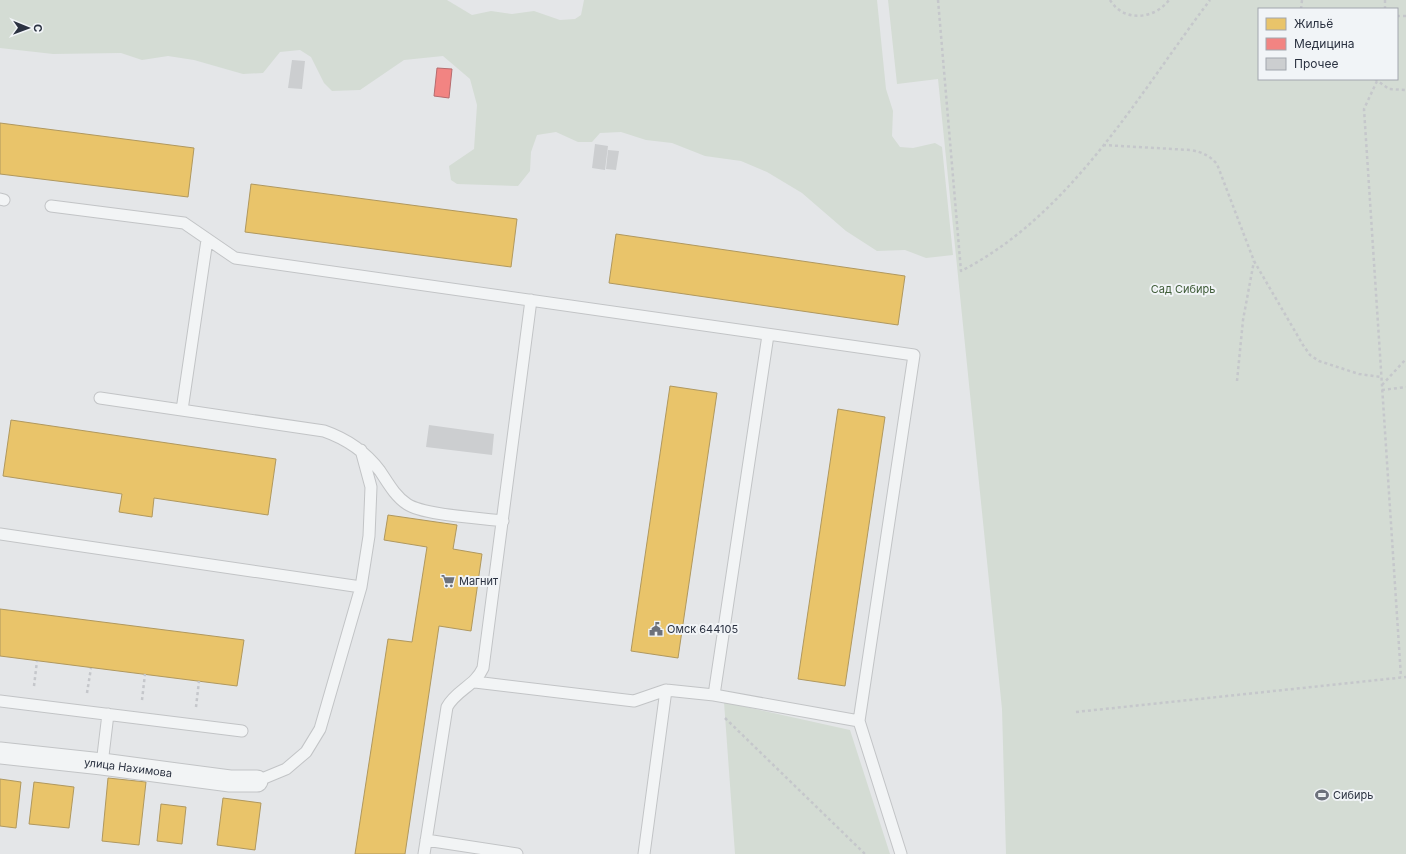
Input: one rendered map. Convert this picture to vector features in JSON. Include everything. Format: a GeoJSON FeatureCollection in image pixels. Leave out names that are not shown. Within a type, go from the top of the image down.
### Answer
{"type":"FeatureCollection","features":[{"type":"Feature","properties":{"kind":"street","name":"улица Нахимова"},"geometry":{"type":"LineString","coordinates":[[0,753],[230,780],[257,780]]}},
{"type":"Feature","properties":{"kind":"lane"},"geometry":{"type":"LineString","coordinates":[[50,206],[184,223],[235,258],[914,355],[860,721],[900,854]]}},
{"type":"Feature","properties":{"kind":"lane"},"geometry":{"type":"LineString","coordinates":[[182,410],[207,240]]}},
{"type":"Feature","properties":{"kind":"lane"},"geometry":{"type":"LineString","coordinates":[[424,854],[447,707],[455,695],[475,682],[483,668],[485,658],[531,300]]}},
{"type":"Feature","properties":{"kind":"lane"},"geometry":{"type":"LineString","coordinates":[[714,695],[768,334]]}},
{"type":"Feature","properties":{"kind":"lane"},"geometry":{"type":"LineString","coordinates":[[100,398],[324,431],[342,437],[361,450],[372,461],[397,495],[407,505],[425,511],[503,521]]}},
{"type":"Feature","properties":{"kind":"lane"},"geometry":{"type":"LineString","coordinates":[[257,780],[286,770],[306,752],[320,729],[361,587],[369,536],[370,487],[361,450]]}},
{"type":"Feature","properties":{"kind":"lane"},"geometry":{"type":"LineString","coordinates":[[0,534],[361,587]]}},
{"type":"Feature","properties":{"kind":"lane"},"geometry":{"type":"LineString","coordinates":[[475,682],[634,700],[666,690],[714,695],[860,721]]}},
{"type":"Feature","properties":{"kind":"lane"},"geometry":{"type":"LineString","coordinates":[[644,854],[666,690]]}},
{"type":"Feature","properties":{"kind":"lane"},"geometry":{"type":"LineString","coordinates":[[0,701],[242,731]]}},
{"type":"Feature","properties":{"kind":"lane"},"geometry":{"type":"LineString","coordinates":[[102,764],[108,714]]}},
{"type":"Feature","properties":{"kind":"lane"},"geometry":{"type":"LineString","coordinates":[[426,840],[516,854]]}},
{"type":"Feature","properties":{"kind":"path"},"geometry":{"type":"LineString","coordinates":[[938,0],[961,271],[984,259],[1018,234],[1047,208],[1077,176],[1129,112],[1210,0]]}},
{"type":"Feature","properties":{"kind":"path"},"geometry":{"type":"LineString","coordinates":[[1110,0],[1119,10],[1129,15],[1140,16],[1151,15],[1161,9],[1169,0]]}},
{"type":"Feature","properties":{"kind":"path"},"geometry":{"type":"LineString","coordinates":[[1402,678],[1364,109],[1376,80],[1389,89],[1406,90]]}},
{"type":"Feature","properties":{"kind":"path"},"geometry":{"type":"LineString","coordinates":[[1102,145],[1190,150],[1202,152],[1211,157],[1217,164],[1254,261],[1303,345],[1310,354],[1319,361],[1360,374],[1381,377]]}},
{"type":"Feature","properties":{"kind":"path"},"geometry":{"type":"LineString","coordinates":[[1237,381],[1243,320],[1254,261]]}},
{"type":"Feature","properties":{"kind":"path"},"geometry":{"type":"LineString","coordinates":[[1382,386],[1406,359]]}},
{"type":"Feature","properties":{"kind":"path"},"geometry":{"type":"LineString","coordinates":[[1382,390],[1406,387]]}},
{"type":"Feature","properties":{"kind":"path"},"geometry":{"type":"LineString","coordinates":[[31,705],[37,661]]}},
{"type":"Feature","properties":{"kind":"path"},"geometry":{"type":"LineString","coordinates":[[85,711],[91,668]]}},
{"type":"Feature","properties":{"kind":"path"},"geometry":{"type":"LineString","coordinates":[[139,718],[145,674]]}},
{"type":"Feature","properties":{"kind":"path"},"geometry":{"type":"LineString","coordinates":[[1076,712],[1406,677]]}},
{"type":"Feature","properties":{"kind":"path"},"geometry":{"type":"LineString","coordinates":[[193,725],[199,681]]}},
{"type":"Feature","properties":{"kind":"path"},"geometry":{"type":"LineString","coordinates":[[714,695],[716,709],[865,854]]}},
{"type":"Feature","properties":{"kind":"green space"},"geometry":{"type":"Polygon","coordinates":[[[0,0],[447,0],[472,15],[491,11],[512,14],[534,11],[560,20],[575,19],[581,15],[584,0],[877,0],[886,89],[893,111],[892,136],[900,147],[913,148],[935,143],[942,147],[953,255],[926,258],[905,250],[877,251],[846,231],[802,193],[767,172],[741,161],[705,156],[672,143],[646,140],[621,132],[600,133],[592,142],[578,142],[556,132],[537,135],[531,152],[530,171],[518,186],[457,184],[451,180],[449,166],[474,149],[477,105],[470,79],[443,56],[404,60],[360,90],[332,91],[324,83],[311,57],[300,50],[280,52],[263,73],[243,74],[194,60],[168,56],[142,60],[121,53],[53,54],[0,48],[0,0]]]}},
{"type":"Feature","properties":{"kind":"green space","name":"Сад Сибирь"},"geometry":{"type":"Polygon","coordinates":[[[888,0],[1406,0],[1406,854],[1006,854],[1002,709],[938,79],[897,84],[888,0]]]}},
{"type":"Feature","properties":{"kind":"green space"},"geometry":{"type":"Polygon","coordinates":[[[724,702],[850,730],[890,854],[735,854],[724,702]]]}},
{"type":"Feature","properties":{"kind":"building: Жильё"},"geometry":{"type":"Polygon","coordinates":[[[0,123],[194,148],[188,197],[0,174],[0,123]]]}},
{"type":"Feature","properties":{"kind":"building: Жильё"},"geometry":{"type":"Polygon","coordinates":[[[251,184],[517,219],[511,267],[245,232],[251,184]]]}},
{"type":"Feature","properties":{"kind":"building: Жильё"},"geometry":{"type":"Polygon","coordinates":[[[616,234],[905,276],[898,325],[609,283],[616,234]]]}},
{"type":"Feature","properties":{"kind":"building: Жильё"},"geometry":{"type":"Polygon","coordinates":[[[670,386],[717,393],[678,658],[631,651],[670,386]]]}},
{"type":"Feature","properties":{"kind":"building: Жильё"},"geometry":{"type":"Polygon","coordinates":[[[838,409],[885,417],[845,686],[798,679],[838,409]]]}},
{"type":"Feature","properties":{"kind":"building: Жильё"},"geometry":{"type":"Polygon","coordinates":[[[11,420],[276,459],[268,515],[154,498],[152,517],[119,512],[122,494],[3,476],[11,420]]]}},
{"type":"Feature","properties":{"kind":"building: Жильё"},"geometry":{"type":"Polygon","coordinates":[[[388,515],[457,525],[453,549],[482,554],[471,631],[439,626],[405,854],[355,854],[388,639],[412,642],[427,547],[384,540],[388,515]]]}},
{"type":"Feature","properties":{"kind":"building: Жильё"},"geometry":{"type":"Polygon","coordinates":[[[0,609],[244,640],[237,686],[0,656],[0,609]]]}},
{"type":"Feature","properties":{"kind":"building: Жильё"},"geometry":{"type":"Polygon","coordinates":[[[108,778],[146,782],[139,845],[102,841],[108,778]]]}},
{"type":"Feature","properties":{"kind":"building: Жильё"},"geometry":{"type":"Polygon","coordinates":[[[0,779],[21,782],[16,828],[0,826],[0,779]]]}},
{"type":"Feature","properties":{"kind":"building: Жильё"},"geometry":{"type":"Polygon","coordinates":[[[34,782],[74,787],[69,828],[29,824],[34,782]]]}},
{"type":"Feature","properties":{"kind":"building: Жильё"},"geometry":{"type":"Polygon","coordinates":[[[223,798],[261,803],[255,850],[217,845],[223,798]]]}},
{"type":"Feature","properties":{"kind":"building: Жильё"},"geometry":{"type":"Polygon","coordinates":[[[161,804],[186,807],[182,844],[157,841],[161,804]]]}},
{"type":"Feature","properties":{"kind":"building: Медицина"},"geometry":{"type":"Polygon","coordinates":[[[437,68],[452,69],[449,98],[434,96],[437,68]]]}},
{"type":"Feature","properties":{"kind":"building: Прочее"},"geometry":{"type":"Polygon","coordinates":[[[292,60],[305,61],[302,89],[288,88],[292,60]]]}},
{"type":"Feature","properties":{"kind":"building: Прочее"},"geometry":{"type":"Polygon","coordinates":[[[595,144],[608,146],[605,170],[592,168],[595,144]]]}},
{"type":"Feature","properties":{"kind":"building: Прочее"},"geometry":{"type":"Polygon","coordinates":[[[608,150],[619,151],[616,170],[606,169],[608,150]]]}},
{"type":"Feature","properties":{"kind":"building: Прочее"},"geometry":{"type":"Polygon","coordinates":[[[429,425],[494,434],[492,455],[426,447],[429,425]]]}},
{"type":"Feature","properties":{"kind":"place","name":"Магнит"},"geometry":{"type":"Point","coordinates":[448,581]}},
{"type":"Feature","properties":{"kind":"place","name":"Омск 644105"},"geometry":{"type":"Point","coordinates":[656,629]}},
{"type":"Feature","properties":{"kind":"place","name":"Сибирь"},"geometry":{"type":"Point","coordinates":[1322,795]}}]}
